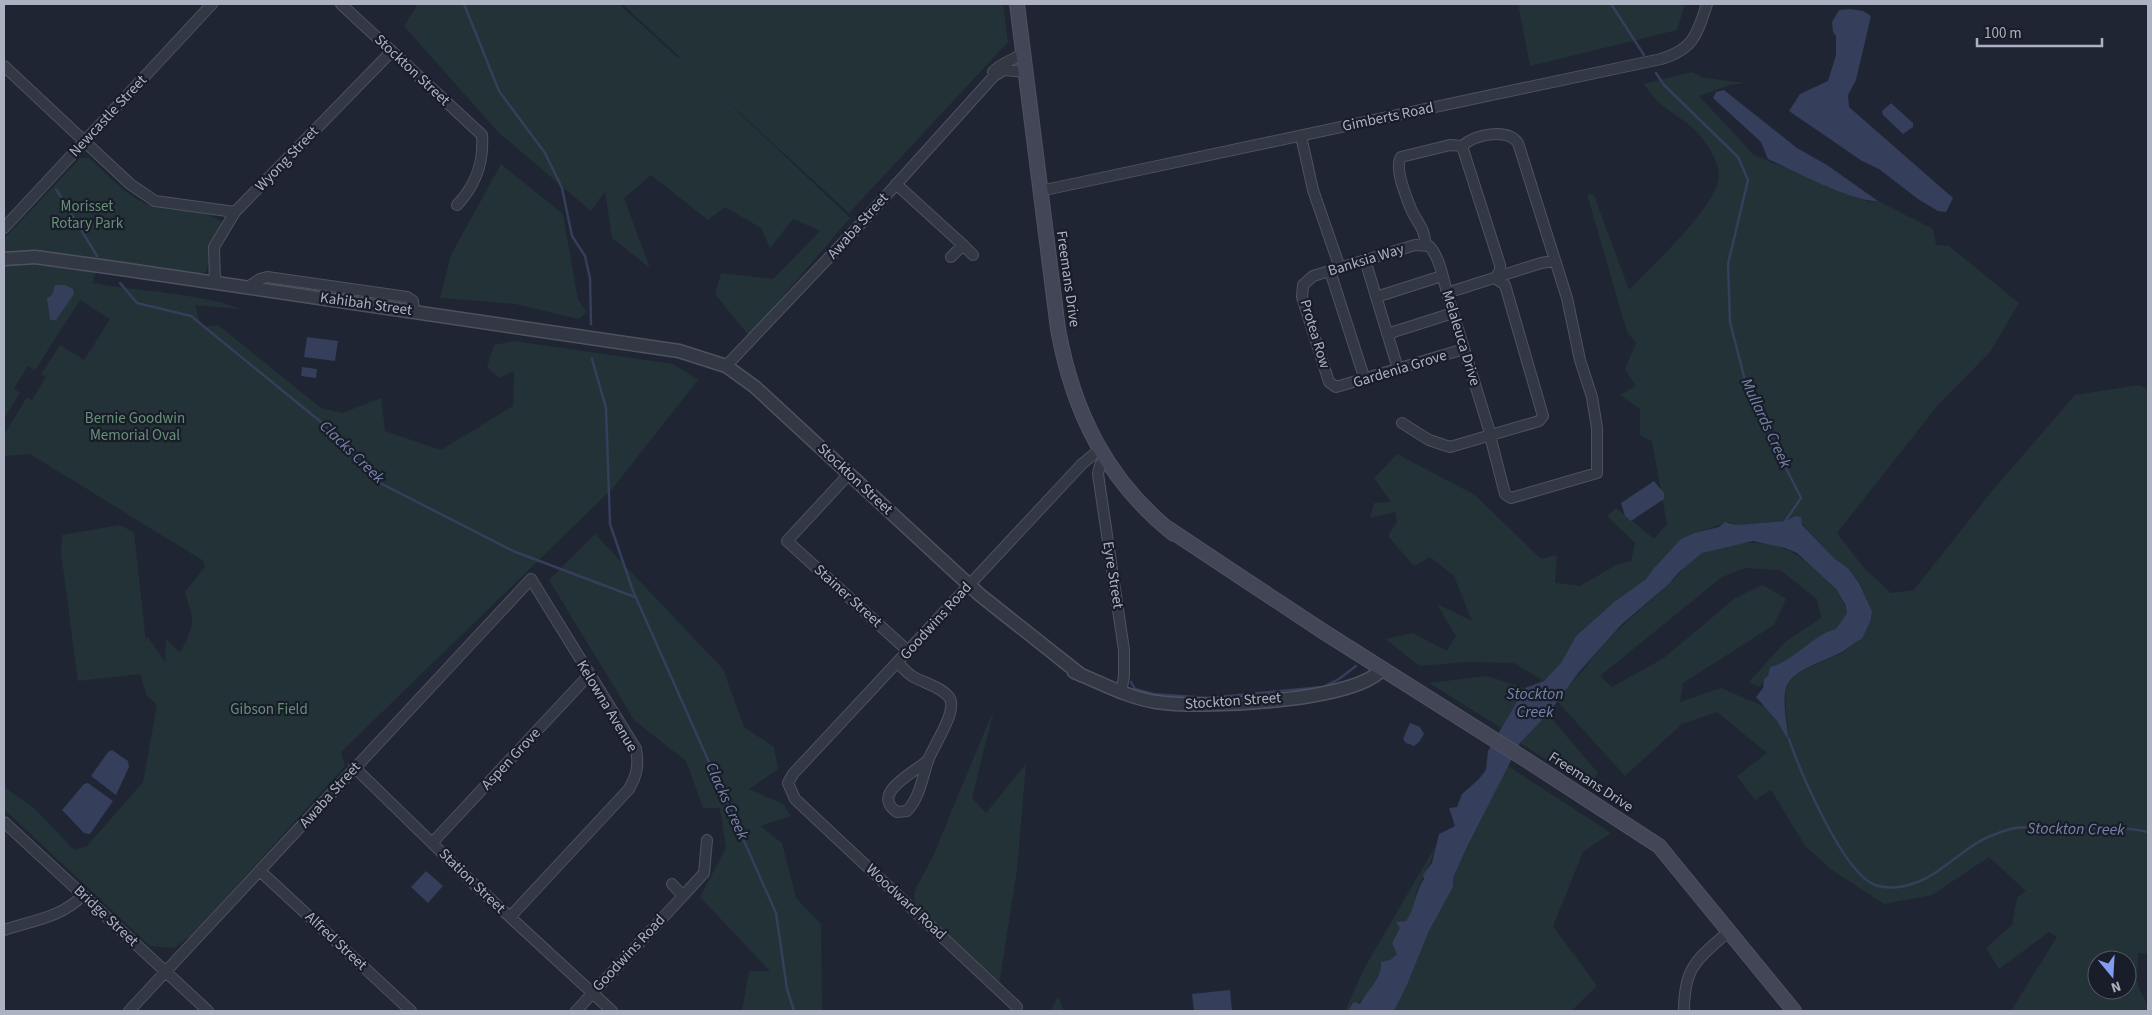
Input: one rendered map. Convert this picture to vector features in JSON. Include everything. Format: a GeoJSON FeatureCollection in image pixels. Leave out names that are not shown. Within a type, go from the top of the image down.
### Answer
{"type":"FeatureCollection","features":[{"type":"Feature","properties":{"kind":"main road","name":"Freemans Drive"},"geometry":{"type":"LineString","coordinates":[[1017,4],[1062,354],[1074,397],[1103,454],[1130,492],[1167,528],[1227,575],[1306,625],[1324,632],[1659,846],[1794,1011]]}},
{"type":"Feature","properties":{"kind":"street","name":"Newcastle Street"},"geometry":{"type":"LineString","coordinates":[[4,228],[212,4]]}},
{"type":"Feature","properties":{"kind":"street","name":"Stockton Street"},"geometry":{"type":"LineString","coordinates":[[341,4],[482,135],[481,163],[471,191],[457,205]]}},
{"type":"Feature","properties":{"kind":"street","name":"Gimberts Road"},"geometry":{"type":"LineString","coordinates":[[1040,191],[1674,55],[1685,49],[1694,38],[1707,4]]}},
{"type":"Feature","properties":{"kind":"street","name":"Wyong Street"},"geometry":{"type":"LineString","coordinates":[[215,282],[214,247],[235,212],[392,51]]}},
{"type":"Feature","properties":{"kind":"street","name":"Awaba Street"},"geometry":{"type":"LineString","coordinates":[[987,84],[998,66],[1012,61],[1024,53]]}},
{"type":"Feature","properties":{"kind":"street"},"geometry":{"type":"LineString","coordinates":[[4,66],[130,184],[155,201],[235,212]]}},
{"type":"Feature","properties":{"kind":"street","name":"Awaba Street"},"geometry":{"type":"LineString","coordinates":[[726,366],[987,84],[1004,70],[1026,72]]}},
{"type":"Feature","properties":{"kind":"street"},"geometry":{"type":"LineString","coordinates":[[1424,245],[1424,231],[1412,211],[1398,162],[1405,154],[1450,145],[1462,146],[1470,140],[1503,133],[1513,136],[1518,143],[1554,261],[1541,263],[1447,293]]}},
{"type":"Feature","properties":{"kind":"street"},"geometry":{"type":"LineString","coordinates":[[1301,136],[1313,190],[1365,380]]}},
{"type":"Feature","properties":{"kind":"street"},"geometry":{"type":"LineString","coordinates":[[1462,146],[1500,265],[1500,271],[1495,278]]}},
{"type":"Feature","properties":{"kind":"street"},"geometry":{"type":"LineString","coordinates":[[896,184],[973,255]]}},
{"type":"Feature","properties":{"kind":"street"},"geometry":{"type":"LineString","coordinates":[[951,257],[963,245]]}},
{"type":"Feature","properties":{"kind":"street","name":"Banksia Way"},"geometry":{"type":"LineString","coordinates":[[1309,278],[1415,245],[1424,245]]}},
{"type":"Feature","properties":{"kind":"street","name":"Melaleuca Drive"},"geometry":{"type":"LineString","coordinates":[[1424,245],[1429,246],[1435,254],[1506,494],[1511,498],[1597,472],[1595,412],[1567,298],[1554,261]]}},
{"type":"Feature","properties":{"kind":"street","name":"Kahibah Street"},"geometry":{"type":"LineString","coordinates":[[4,259],[35,257],[215,282],[679,351],[726,366]]}},
{"type":"Feature","properties":{"kind":"street"},"geometry":{"type":"LineString","coordinates":[[1365,260],[1398,370]]}},
{"type":"Feature","properties":{"kind":"street"},"geometry":{"type":"LineString","coordinates":[[1376,297],[1442,276]]}},
{"type":"Feature","properties":{"kind":"street","name":"Protea Row"},"geometry":{"type":"LineString","coordinates":[[1309,278],[1303,285],[1302,297],[1329,382],[1336,387]]}},
{"type":"Feature","properties":{"kind":"street"},"geometry":{"type":"LineString","coordinates":[[1402,423],[1429,440],[1450,447],[1538,421],[1543,416],[1544,412],[1505,286],[1495,278]]}},
{"type":"Feature","properties":{"kind":"street"},"geometry":{"type":"LineString","coordinates":[[1387,334],[1453,313]]}},
{"type":"Feature","properties":{"kind":"street","name":"Gardenia Grove"},"geometry":{"type":"LineString","coordinates":[[1336,387],[1365,380],[1464,349]]}},
{"type":"Feature","properties":{"kind":"street","name":"Stockton Street"},"geometry":{"type":"LineString","coordinates":[[726,366],[755,388],[980,595],[1081,675],[1120,693],[1149,700],[1187,705],[1240,703],[1348,688],[1374,678],[1382,669]]}},
{"type":"Feature","properties":{"kind":"street","name":"Goodwins Road"},"geometry":{"type":"LineString","coordinates":[[794,799],[788,783],[794,774],[1082,464],[1103,454]]}},
{"type":"Feature","properties":{"kind":"street","name":"Eyre Street"},"geometry":{"type":"LineString","coordinates":[[1103,454],[1098,474],[1124,650],[1124,676],[1120,693]]}},
{"type":"Feature","properties":{"kind":"street","name":"Stainer Street"},"geometry":{"type":"LineString","coordinates":[[849,474],[788,541],[908,652]]}},
{"type":"Feature","properties":{"kind":"street","name":"Awaba Street"},"geometry":{"type":"LineString","coordinates":[[129,1011],[354,767],[531,579]]}},
{"type":"Feature","properties":{"kind":"street","name":"Kelowna Avenue"},"geometry":{"type":"LineString","coordinates":[[510,917],[629,789],[636,776],[639,763],[636,749],[531,579]]}},
{"type":"Feature","properties":{"kind":"street"},"geometry":{"type":"LineString","coordinates":[[898,663],[911,676],[950,698],[952,706],[948,720],[928,760],[920,787],[911,806],[907,811],[897,812],[891,807],[888,796],[906,776],[928,760]]}},
{"type":"Feature","properties":{"kind":"street","name":"Aspen Grove"},"geometry":{"type":"LineString","coordinates":[[432,843],[589,675]]}},
{"type":"Feature","properties":{"kind":"street","name":"Station Street"},"geometry":{"type":"LineString","coordinates":[[354,767],[510,917],[612,1011]]}},
{"type":"Feature","properties":{"kind":"street","name":"Woodward Road"},"geometry":{"type":"LineString","coordinates":[[794,799],[1017,1007]]}},
{"type":"Feature","properties":{"kind":"street","name":"Bridge Street"},"geometry":{"type":"LineString","coordinates":[[4,822],[208,1011]]}},
{"type":"Feature","properties":{"kind":"street","name":"Goodwins Road"},"geometry":{"type":"LineString","coordinates":[[576,1011],[704,873],[707,840]]}},
{"type":"Feature","properties":{"kind":"street","name":"Alfred Street"},"geometry":{"type":"LineString","coordinates":[[260,871],[411,1011]]}},
{"type":"Feature","properties":{"kind":"street"},"geometry":{"type":"LineString","coordinates":[[672,884],[683,896]]}},
{"type":"Feature","properties":{"kind":"street"},"geometry":{"type":"LineString","coordinates":[[4,930],[63,911],[74,905],[83,895]]}},
{"type":"Feature","properties":{"kind":"street"},"geometry":{"type":"LineString","coordinates":[[1684,1011],[1684,994],[1688,973],[1697,960],[1728,931]]}},
{"type":"Feature","properties":{"kind":"green space"},"geometry":{"type":"Polygon","coordinates":[[[418,4],[619,4],[678,58],[679,56],[622,4],[1003,4],[1008,42],[849,213],[715,90],[850,218],[749,336],[715,294],[721,273],[773,279],[820,231],[793,219],[770,248],[761,228],[725,207],[708,220],[651,175],[624,198],[650,268],[612,238],[605,191],[591,211],[498,132],[404,26],[418,4]]]}},
{"type":"Feature","properties":{"kind":"green space"},"geometry":{"type":"Polygon","coordinates":[[[1518,4],[1685,4],[1677,30],[1530,66],[1518,4]]]}},
{"type":"Feature","properties":{"kind":"green space"},"geometry":{"type":"Polygon","coordinates":[[[1692,72],[1705,78],[1746,83],[1730,85],[1699,96],[1754,155],[1869,202],[1878,201],[1933,229],[1936,245],[1949,246],[2019,303],[1990,352],[1938,405],[1837,533],[1865,569],[1891,593],[1914,590],[1992,491],[2075,395],[2139,385],[2148,390],[2148,954],[2138,953],[2137,973],[2138,985],[2147,1004],[2148,1011],[2011,1011],[2057,937],[2049,932],[1999,969],[1986,948],[2012,925],[2017,898],[2026,891],[1989,857],[1932,895],[1884,904],[1832,870],[1806,847],[1771,790],[1755,800],[1737,776],[1767,753],[1717,712],[1682,724],[1625,776],[1558,702],[1607,641],[1671,582],[1693,558],[1703,552],[1732,544],[1760,543],[1773,545],[1798,556],[1833,586],[1845,605],[1847,613],[1836,629],[1820,636],[1779,664],[1770,667],[1768,676],[1759,687],[1749,682],[1785,642],[1821,618],[1817,599],[1780,570],[1745,568],[1722,577],[1600,676],[1612,687],[1664,658],[1735,598],[1763,585],[1786,599],[1774,625],[1683,683],[1680,702],[1721,688],[1763,706],[1789,739],[1785,702],[1786,691],[1790,682],[1796,675],[1806,669],[1843,652],[1862,639],[1871,620],[1872,611],[1859,582],[1849,569],[1834,558],[1795,516],[1786,521],[1736,525],[1730,522],[1681,539],[1646,579],[1614,602],[1576,636],[1561,664],[1544,681],[1514,663],[1466,662],[1420,666],[1385,639],[1412,633],[1447,651],[1456,636],[1437,604],[1472,621],[1454,576],[1430,557],[1414,566],[1388,536],[1397,522],[1395,512],[1370,518],[1374,503],[1391,502],[1374,478],[1397,454],[1475,495],[1541,559],[1557,555],[1555,583],[1580,586],[1618,564],[1631,561],[1635,543],[1607,516],[1616,508],[1654,539],[1667,524],[1652,442],[1640,435],[1640,409],[1620,395],[1636,386],[1625,369],[1636,343],[1627,332],[1587,194],[1594,195],[1629,290],[1695,220],[1715,189],[1719,171],[1707,145],[1699,134],[1649,92],[1644,84],[1692,72]]]}},
{"type":"Feature","properties":{"kind":"green space","name":"Morisset Rotary Park"},"geometry":{"type":"Polygon","coordinates":[[[80,158],[89,158],[131,196],[147,204],[166,209],[204,214],[222,222],[206,271],[199,275],[45,252],[4,252],[4,239],[80,158]]]}},
{"type":"Feature","properties":{"kind":"green space"},"geometry":{"type":"Polygon","coordinates":[[[501,164],[563,214],[578,300],[587,312],[579,319],[515,304],[440,298],[451,255],[501,164]]]}},
{"type":"Feature","properties":{"kind":"green space"},"geometry":{"type":"Polygon","coordinates":[[[19,262],[97,270],[92,283],[205,299],[241,309],[195,305],[201,327],[218,325],[321,408],[342,413],[381,398],[385,431],[441,450],[513,406],[514,371],[499,378],[487,367],[494,345],[514,341],[673,364],[698,380],[612,489],[341,752],[345,766],[193,934],[174,948],[150,946],[4,809],[4,787],[34,808],[74,850],[87,846],[143,782],[157,705],[147,696],[140,674],[78,681],[61,553],[62,535],[119,525],[134,532],[146,642],[147,636],[165,662],[166,639],[180,653],[189,635],[192,617],[185,592],[205,567],[202,560],[30,454],[4,456],[4,435],[27,397],[32,400],[46,377],[41,374],[60,345],[84,360],[110,319],[80,300],[35,370],[28,366],[14,388],[20,393],[4,418],[4,265],[19,262]]]}},
{"type":"Feature","properties":{"kind":"green space"},"geometry":{"type":"Polygon","coordinates":[[[595,534],[723,669],[744,727],[774,747],[778,769],[749,789],[783,804],[791,816],[760,826],[782,843],[796,898],[821,924],[822,1011],[742,1011],[749,971],[770,971],[700,897],[726,848],[720,808],[703,808],[686,761],[635,721],[549,580],[595,534]]]}},
{"type":"Feature","properties":{"kind":"green space"},"geometry":{"type":"Polygon","coordinates":[[[1487,676],[1525,688],[1503,729],[1429,683],[1487,676]]]}},
{"type":"Feature","properties":{"kind":"green space"},"geometry":{"type":"Polygon","coordinates":[[[994,709],[972,798],[986,813],[1026,764],[1017,870],[999,985],[915,904],[914,892],[933,856],[994,709]]]}},
{"type":"Feature","properties":{"kind":"green space"},"geometry":{"type":"Polygon","coordinates":[[[1548,714],[1598,773],[1590,787],[1520,743],[1548,714]]]}},
{"type":"Feature","properties":{"kind":"green space"},"geometry":{"type":"Polygon","coordinates":[[[1508,766],[1611,833],[1583,852],[1553,926],[1597,986],[1571,1011],[1394,1011],[1429,931],[1453,887],[1453,878],[1466,849],[1508,766]]]}},
{"type":"Feature","properties":{"kind":"green space"},"geometry":{"type":"Polygon","coordinates":[[[1436,845],[1416,892],[1414,908],[1398,934],[1397,954],[1364,998],[1349,1009],[1351,1011],[1345,1011],[1365,967],[1436,845]]]}},
{"type":"Feature","properties":{"kind":"green space"},"geometry":{"type":"Polygon","coordinates":[[[1058,996],[1064,1011],[1051,1011],[1058,996]]]}},
{"type":"Feature","properties":{"kind":"water"},"geometry":{"type":"Polygon","coordinates":[[[1839,10],[1863,11],[1871,16],[1856,80],[1848,95],[1849,107],[1953,198],[1946,212],[1938,211],[1918,199],[1879,169],[1862,161],[1789,111],[1800,94],[1828,81],[1836,55],[1836,36],[1833,32],[1832,22],[1839,10]]]}},
{"type":"Feature","properties":{"kind":"water"},"geometry":{"type":"Polygon","coordinates":[[[1724,90],[1797,148],[1827,165],[1878,201],[1854,197],[1807,178],[1768,159],[1761,142],[1713,98],[1716,92],[1724,90]]]}},
{"type":"Feature","properties":{"kind":"water"},"geometry":{"type":"Polygon","coordinates":[[[1891,103],[1913,123],[1913,127],[1903,134],[1883,115],[1882,111],[1891,103]]]}},
{"type":"Feature","properties":{"kind":"water"},"geometry":{"type":"Polygon","coordinates":[[[55,285],[65,285],[73,289],[74,294],[56,320],[50,320],[47,298],[52,295],[55,285]]]}},
{"type":"Feature","properties":{"kind":"water"},"geometry":{"type":"Polygon","coordinates":[[[307,337],[338,341],[335,361],[304,357],[307,337]]]}},
{"type":"Feature","properties":{"kind":"water"},"geometry":{"type":"Polygon","coordinates":[[[302,367],[317,369],[316,378],[301,376],[302,367]]]}},
{"type":"Feature","properties":{"kind":"water"},"geometry":{"type":"Polygon","coordinates":[[[1654,481],[1664,493],[1664,499],[1631,521],[1625,516],[1621,503],[1654,481]]]}},
{"type":"Feature","properties":{"kind":"water","name":"Stockton Creek"},"geometry":{"type":"Polygon","coordinates":[[[1795,516],[1801,517],[1802,525],[1834,558],[1849,569],[1859,583],[1872,611],[1871,620],[1862,639],[1843,651],[1806,668],[1789,682],[1785,691],[1785,703],[1789,741],[1776,720],[1756,697],[1763,688],[1764,679],[1768,676],[1770,667],[1779,664],[1820,636],[1836,629],[1847,613],[1845,604],[1836,589],[1797,553],[1785,548],[1753,541],[1702,553],[1622,624],[1579,672],[1548,714],[1520,743],[1466,849],[1453,878],[1453,887],[1429,931],[1394,1011],[1351,1011],[1349,1009],[1354,1002],[1360,1004],[1377,979],[1381,962],[1390,960],[1397,954],[1392,943],[1400,928],[1396,922],[1406,921],[1409,916],[1424,879],[1423,875],[1432,863],[1439,834],[1455,826],[1449,808],[1457,807],[1462,794],[1486,770],[1488,751],[1525,688],[1544,681],[1561,663],[1576,636],[1614,602],[1646,579],[1681,539],[1694,533],[1719,527],[1725,522],[1736,525],[1786,521],[1795,516]]]}},
{"type":"Feature","properties":{"kind":"water"},"geometry":{"type":"Polygon","coordinates":[[[1410,723],[1420,727],[1424,734],[1414,746],[1406,743],[1403,739],[1410,723]]]}},
{"type":"Feature","properties":{"kind":"water"},"geometry":{"type":"Polygon","coordinates":[[[112,750],[128,761],[129,767],[116,795],[91,776],[108,752],[112,750]]]}},
{"type":"Feature","properties":{"kind":"water"},"geometry":{"type":"Polygon","coordinates":[[[88,783],[113,801],[90,834],[84,833],[62,810],[84,784],[88,783]]]}},
{"type":"Feature","properties":{"kind":"water"},"geometry":{"type":"Polygon","coordinates":[[[426,871],[443,886],[428,903],[411,887],[426,871]]]}},
{"type":"Feature","properties":{"kind":"water"},"geometry":{"type":"Polygon","coordinates":[[[1230,990],[1232,1011],[1194,1011],[1192,994],[1230,990]]]}},
{"type":"Feature","properties":{"kind":"waterway","name":"Clacks Creek"},"geometry":{"type":"LineString","coordinates":[[464,4],[499,91],[545,153],[562,188],[572,236],[585,256],[590,278],[591,324]]}},
{"type":"Feature","properties":{"kind":"waterway","name":"Mullards Creek"},"geometry":{"type":"LineString","coordinates":[[1611,4],[1644,55]]}},
{"type":"Feature","properties":{"kind":"waterway","name":"Mullards Creek"},"geometry":{"type":"LineString","coordinates":[[1656,73],[1664,85],[1738,157],[1748,180],[1728,264],[1730,322],[1748,392],[1801,498],[1784,523]]}},
{"type":"Feature","properties":{"kind":"waterway","name":"Clacks Creek"},"geometry":{"type":"LineString","coordinates":[[56,189],[97,256]]}},
{"type":"Feature","properties":{"kind":"waterway","name":"Clacks Creek"},"geometry":{"type":"LineString","coordinates":[[120,283],[137,303],[191,316],[321,422],[378,482],[513,551],[635,597]]}},
{"type":"Feature","properties":{"kind":"waterway","name":"Clacks Creek"},"geometry":{"type":"LineString","coordinates":[[592,359],[606,408],[610,524],[633,591],[776,913],[787,989],[794,1011]]}},
{"type":"Feature","properties":{"kind":"waterway"},"geometry":{"type":"LineString","coordinates":[[1131,682],[1135,689],[1153,694],[1208,698],[1323,687],[1339,679],[1356,666]]}},
{"type":"Feature","properties":{"kind":"waterway","name":"Stockton Creek"},"geometry":{"type":"LineString","coordinates":[[1789,739],[1813,796],[1837,842],[1863,877],[1875,885],[1898,887],[1922,880],[1977,843],[1993,835],[2015,828],[2087,827],[2148,832]]}},
{"type":"Feature","properties":{"kind":"park label","name":"Bernie Goodwin Memorial Oval"},"geometry":{"type":"Point","coordinates":[135,426]}},
{"type":"Feature","properties":{"kind":"park label","name":"Gibson Field"},"geometry":{"type":"Point","coordinates":[269,709]}}]}
